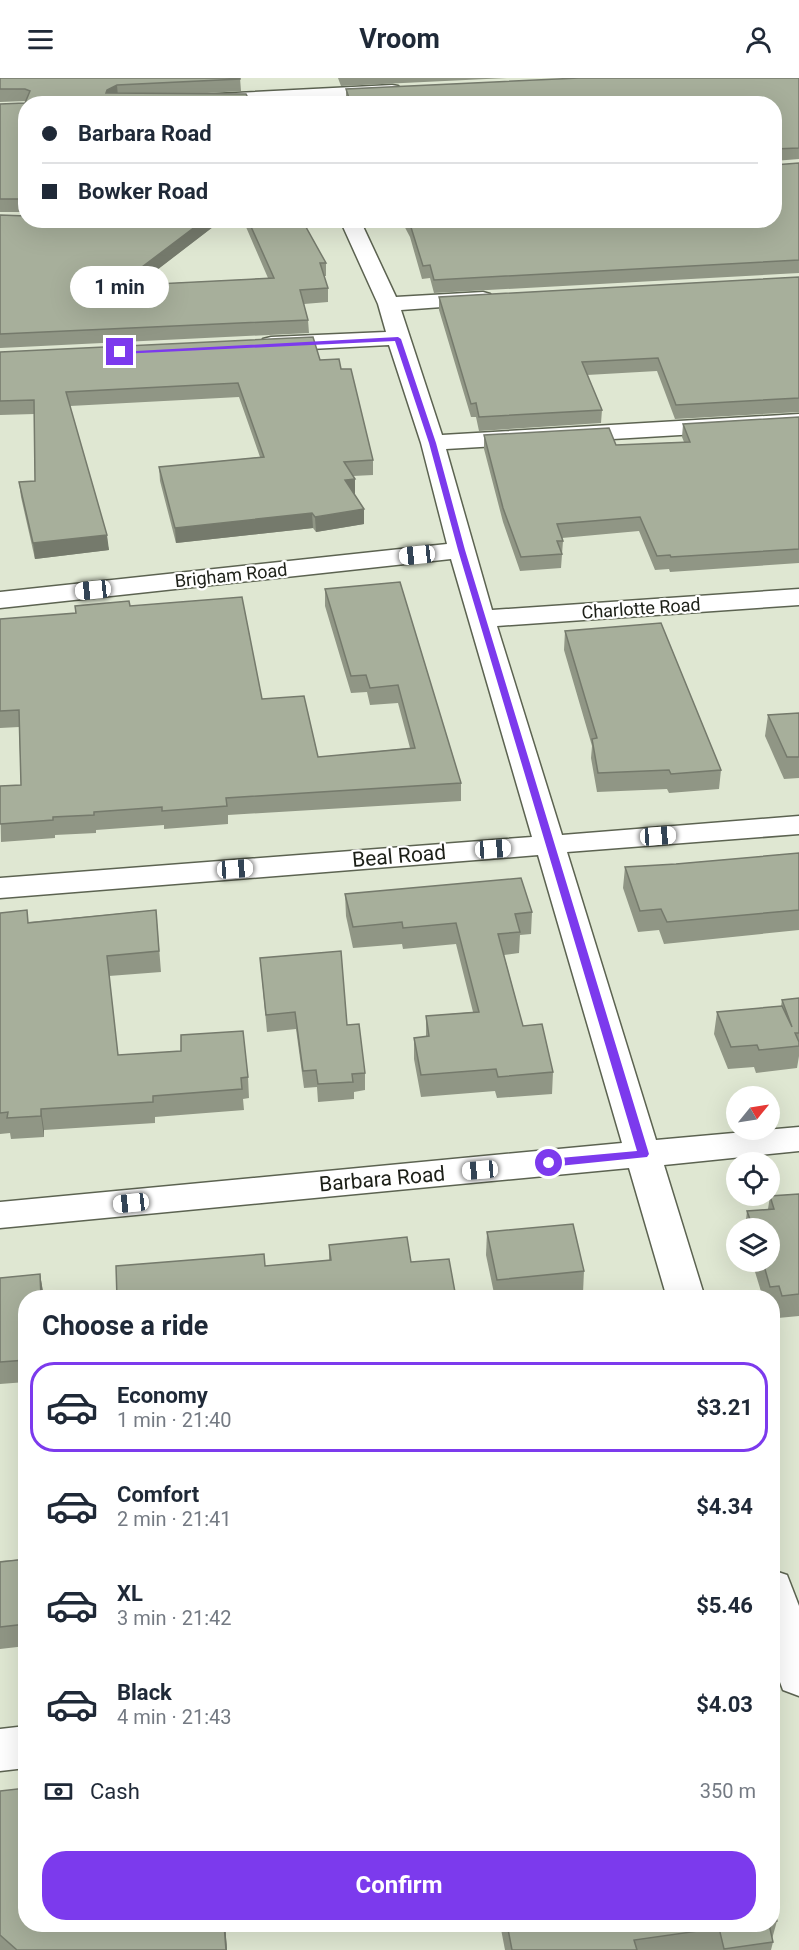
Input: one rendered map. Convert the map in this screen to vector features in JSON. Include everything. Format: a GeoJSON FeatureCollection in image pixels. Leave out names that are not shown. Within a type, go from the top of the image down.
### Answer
{"type":"FeatureCollection","features":[{"type":"Feature","properties":{"kind":"street"},"geometry":{"type":"LineString","coordinates":[[231,96],[287,92],[413,89]]}},
{"type":"Feature","properties":{"kind":"street"},"geometry":{"type":"LineString","coordinates":[[354,228],[389,304],[398,339],[433,443],[462,550],[684,1290]]}},
{"type":"Feature","properties":{"kind":"street"},"geometry":{"type":"LineString","coordinates":[[389,304],[503,297]]}},
{"type":"Feature","properties":{"kind":"street"},"geometry":{"type":"LineString","coordinates":[[252,345],[398,339]]}},
{"type":"Feature","properties":{"kind":"street"},"geometry":{"type":"LineString","coordinates":[[433,443],[799,421]]}},
{"type":"Feature","properties":{"kind":"street","name":"Brigham Road"},"geometry":{"type":"LineString","coordinates":[[0,600],[462,550]]}},
{"type":"Feature","properties":{"kind":"street","name":"Charlotte Road"},"geometry":{"type":"LineString","coordinates":[[483,619],[799,597]]}},
{"type":"Feature","properties":{"kind":"street","name":"Beal Road"},"geometry":{"type":"LineString","coordinates":[[0,888],[799,825]]}},
{"type":"Feature","properties":{"kind":"street","name":"Barbara Road"},"geometry":{"type":"LineString","coordinates":[[0,1215],[799,1139]]}},
{"type":"Feature","properties":{"kind":"street"},"geometry":{"type":"LineString","coordinates":[[780,1618],[791,1660]]}},
{"type":"Feature","properties":{"kind":"street"},"geometry":{"type":"LineString","coordinates":[[0,1750],[18,1748]]}},
{"type":"Feature","properties":{"kind":"building"},"geometry":{"type":"Polygon","coordinates":[[[0,78],[240,78],[117,85],[107,90],[106,93],[246,94],[247,96],[28,96],[30,91],[25,89],[0,89],[0,78]]]}},
{"type":"Feature","properties":{"kind":"building"},"geometry":{"type":"Polygon","coordinates":[[[579,78],[799,78],[799,148],[782,149],[782,96],[348,96],[346,89],[579,78]]]}},
{"type":"Feature","properties":{"kind":"building"},"geometry":{"type":"Polygon","coordinates":[[[18,103],[18,199],[0,199],[0,104],[18,103]]]}},
{"type":"Feature","properties":{"kind":"building"},"geometry":{"type":"Polygon","coordinates":[[[799,163],[799,260],[434,280],[430,265],[423,266],[411,228],[782,228],[782,164],[799,163]]]}},
{"type":"Feature","properties":{"kind":"building"},"geometry":{"type":"Polygon","coordinates":[[[0,215],[18,216],[18,228],[193,228],[117,286],[274,278],[252,228],[306,228],[326,263],[320,263],[328,288],[300,290],[308,320],[0,334],[0,215]]]}},
{"type":"Feature","properties":{"kind":"building"},"geometry":{"type":"Polygon","coordinates":[[[799,277],[799,398],[676,405],[658,358],[582,362],[602,410],[479,417],[476,403],[471,404],[439,297],[799,277]]]}},
{"type":"Feature","properties":{"kind":"building"},"geometry":{"type":"Polygon","coordinates":[[[313,337],[320,360],[339,359],[341,369],[351,369],[373,460],[344,462],[355,479],[345,480],[364,509],[315,517],[312,513],[175,528],[159,467],[264,457],[238,383],[66,392],[107,535],[33,543],[19,482],[35,481],[34,400],[0,401],[0,352],[313,337]]]}},
{"type":"Feature","properties":{"kind":"building"},"geometry":{"type":"Polygon","coordinates":[[[799,417],[799,549],[671,557],[670,555],[657,556],[640,517],[557,524],[563,541],[557,541],[562,554],[521,557],[503,508],[484,435],[609,428],[616,445],[690,442],[683,424],[799,417]]]}},
{"type":"Feature","properties":{"kind":"building"},"geometry":{"type":"Polygon","coordinates":[[[400,582],[461,783],[226,798],[227,806],[162,811],[162,807],[94,812],[94,815],[53,817],[53,820],[0,824],[0,786],[21,785],[19,710],[0,711],[0,619],[76,613],[75,606],[129,601],[130,606],[242,597],[262,699],[304,696],[318,757],[415,748],[398,685],[370,688],[366,675],[351,676],[325,589],[400,582]]]}},
{"type":"Feature","properties":{"kind":"building"},"geometry":{"type":"Polygon","coordinates":[[[661,623],[721,770],[671,774],[669,770],[598,773],[592,739],[597,738],[565,631],[661,623]]]}},
{"type":"Feature","properties":{"kind":"building"},"geometry":{"type":"Polygon","coordinates":[[[799,713],[799,757],[787,757],[768,715],[799,713]]]}},
{"type":"Feature","properties":{"kind":"building"},"geometry":{"type":"Polygon","coordinates":[[[799,853],[799,910],[667,922],[661,909],[640,911],[625,867],[676,864],[799,853]]]}},
{"type":"Feature","properties":{"kind":"building"},"geometry":{"type":"Polygon","coordinates":[[[521,878],[532,912],[515,914],[520,932],[498,934],[523,1026],[542,1024],[553,1072],[498,1077],[496,1069],[421,1075],[414,1038],[429,1036],[426,1016],[479,1012],[456,923],[403,928],[402,922],[353,927],[345,894],[521,878]]]}},
{"type":"Feature","properties":{"kind":"building"},"geometry":{"type":"Polygon","coordinates":[[[27,910],[28,923],[156,910],[159,951],[107,956],[118,1055],[181,1051],[181,1035],[243,1031],[248,1077],[241,1078],[242,1089],[153,1096],[153,1102],[41,1109],[41,1116],[7,1118],[8,1112],[0,1113],[0,913],[27,910]]]}},
{"type":"Feature","properties":{"kind":"building"},"geometry":{"type":"Polygon","coordinates":[[[341,951],[347,1025],[359,1024],[365,1073],[352,1074],[353,1082],[318,1084],[316,1070],[303,1071],[295,1012],[266,1015],[260,958],[341,951]]]}},
{"type":"Feature","properties":{"kind":"building"},"geometry":{"type":"Polygon","coordinates":[[[799,998],[799,1033],[795,1033],[799,1046],[759,1050],[757,1045],[731,1047],[717,1012],[782,1006],[792,1027],[782,1000],[799,998]]]}},
{"type":"Feature","properties":{"kind":"building"},"geometry":{"type":"Polygon","coordinates":[[[799,1194],[799,1294],[782,1296],[779,1286],[770,1287],[766,1272],[780,1272],[780,1218],[749,1218],[747,1211],[774,1209],[773,1206],[780,1206],[780,1195],[799,1194]]]}},
{"type":"Feature","properties":{"kind":"building"},"geometry":{"type":"Polygon","coordinates":[[[573,1224],[584,1271],[497,1280],[487,1232],[573,1224]]]}},
{"type":"Feature","properties":{"kind":"building"},"geometry":{"type":"Polygon","coordinates":[[[407,1237],[411,1262],[449,1259],[455,1290],[117,1290],[116,1266],[264,1254],[265,1266],[331,1260],[329,1245],[407,1237]]]}},
{"type":"Feature","properties":{"kind":"building"},"geometry":{"type":"Polygon","coordinates":[[[40,1274],[41,1290],[18,1290],[18,1361],[0,1362],[0,1278],[40,1274]]]}},
{"type":"Feature","properties":{"kind":"building"},"geometry":{"type":"Polygon","coordinates":[[[18,1560],[18,1625],[0,1627],[0,1562],[18,1560]]]}},
{"type":"Feature","properties":{"kind":"building"},"geometry":{"type":"Polygon","coordinates":[[[18,1789],[18,1932],[225,1932],[226,1950],[17,1950],[0,1935],[0,1791],[18,1789]]]}},
{"type":"Feature","properties":{"kind":"building"},"geometry":{"type":"Polygon","coordinates":[[[509,1932],[691,1932],[634,1940],[637,1950],[512,1950],[509,1932]]]}},
{"type":"Feature","properties":{"kind":"building"},"geometry":{"type":"Polygon","coordinates":[[[720,1932],[771,1932],[773,1942],[724,1949],[720,1932]]]}},
{"type":"Feature","properties":{"kind":"route"},"geometry":{"type":"LineString","coordinates":[[120,352],[398,339],[433,443],[462,550],[644,1154],[549,1163]]}}]}
